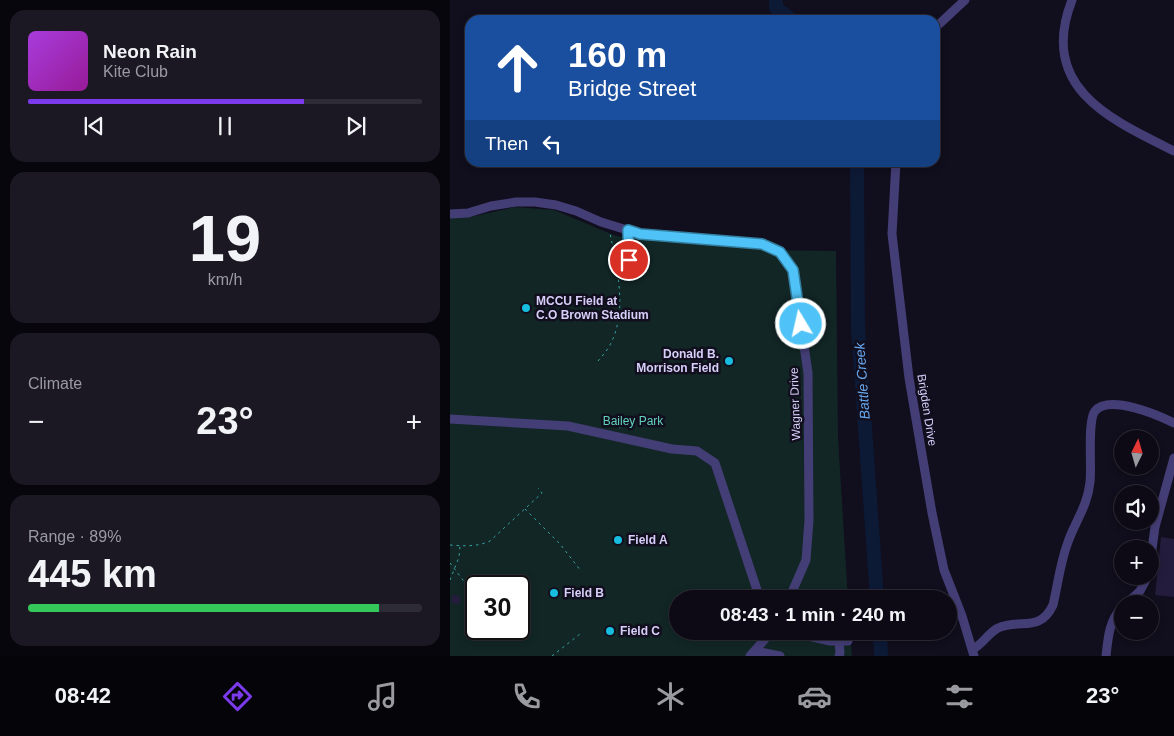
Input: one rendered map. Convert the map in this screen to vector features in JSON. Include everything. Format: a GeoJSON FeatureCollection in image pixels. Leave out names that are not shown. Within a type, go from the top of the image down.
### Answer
{"type":"FeatureCollection","features":[{"type":"Feature","properties":{"kind":"street"},"geometry":{"type":"LineString","coordinates":[[940,23],[965,0]]}},
{"type":"Feature","properties":{"kind":"street"},"geometry":{"type":"LineString","coordinates":[[1072,0],[1066,18],[1063,43],[1065,59],[1073,80],[1086,96],[1106,114],[1174,151]]}},
{"type":"Feature","properties":{"kind":"street","name":"Brigden Drive"},"geometry":{"type":"LineString","coordinates":[[896,167],[892,234],[909,378],[932,513],[944,570],[974,652]]}},
{"type":"Feature","properties":{"kind":"street","name":"Wagner Drive"},"geometry":{"type":"LineString","coordinates":[[450,214],[468,213],[508,203],[535,202],[556,205],[576,211],[608,225],[640,234],[762,244],[780,252],[793,270],[808,373],[809,520],[806,560],[793,590]]}},
{"type":"Feature","properties":{"kind":"street"},"geometry":{"type":"LineString","coordinates":[[628,230],[629,276]]}},
{"type":"Feature","properties":{"kind":"street"},"geometry":{"type":"LineString","coordinates":[[974,652],[999,628],[1006,625],[1036,622],[1047,617],[1051,611],[1067,544],[1084,509],[1088,495],[1091,424],[1094,411],[1108,404],[1116,404],[1150,413],[1174,423]]}},
{"type":"Feature","properties":{"kind":"street"},"geometry":{"type":"LineString","coordinates":[[450,419],[568,426],[672,449],[696,451],[715,464],[757,590]]}},
{"type":"Feature","properties":{"kind":"street"},"geometry":{"type":"LineString","coordinates":[[1153,540],[1155,526],[1174,458]]}},
{"type":"Feature","properties":{"kind":"street"},"geometry":{"type":"LineString","coordinates":[[1136,595],[1143,585]]}},
{"type":"Feature","properties":{"kind":"street"},"geometry":{"type":"LineString","coordinates":[[1106,656],[1111,623],[1114,617]]}},
{"type":"Feature","properties":{"kind":"street"},"geometry":{"type":"LineString","coordinates":[[753,654],[765,640]]}},
{"type":"Feature","properties":{"kind":"street"},"geometry":{"type":"LineString","coordinates":[[826,640],[844,641],[839,656]]}},
{"type":"Feature","properties":{"kind":"street"},"geometry":{"type":"LineString","coordinates":[[753,654],[780,656]]}},
{"type":"Feature","properties":{"kind":"path"},"geometry":{"type":"LineString","coordinates":[[598,361],[610,346],[617,324],[620,304],[618,277],[608,225]]}},
{"type":"Feature","properties":{"kind":"path"},"geometry":{"type":"LineString","coordinates":[[608,435],[643,414]]}},
{"type":"Feature","properties":{"kind":"path"},"geometry":{"type":"LineString","coordinates":[[450,545],[482,545],[490,541],[542,493],[538,488]]}},
{"type":"Feature","properties":{"kind":"path"},"geometry":{"type":"LineString","coordinates":[[525,508],[560,544],[582,572]]}},
{"type":"Feature","properties":{"kind":"path"},"geometry":{"type":"LineString","coordinates":[[450,580],[459,557],[460,546]]}},
{"type":"Feature","properties":{"kind":"path"},"geometry":{"type":"LineString","coordinates":[[450,564],[465,583]]}},
{"type":"Feature","properties":{"kind":"path"},"geometry":{"type":"LineString","coordinates":[[460,600],[465,601]]}},
{"type":"Feature","properties":{"kind":"path"},"geometry":{"type":"LineString","coordinates":[[552,656],[580,634]]}},
{"type":"Feature","properties":{"kind":"green space","name":"Bailey Park"},"geometry":{"type":"Polygon","coordinates":[[[515,207],[554,210],[616,236],[762,250],[836,251],[838,438],[847,590],[669,590],[669,640],[851,640],[852,656],[450,656],[450,218],[475,216],[515,207]]]}},
{"type":"Feature","properties":{"kind":"building"},"geometry":{"type":"Polygon","coordinates":[[[1161,537],[1174,539],[1174,597],[1155,595],[1156,585],[1159,585],[1161,537]]]}},
{"type":"Feature","properties":{"kind":"building"},"geometry":{"type":"Polygon","coordinates":[[[452,595],[460,596],[460,604],[451,603],[452,595]]]}},
{"type":"Feature","properties":{"kind":"waterway","name":"Battle Creek"},"geometry":{"type":"LineString","coordinates":[[776,0],[776,8],[785,15]]}},
{"type":"Feature","properties":{"kind":"waterway","name":"Battle Creek"},"geometry":{"type":"LineString","coordinates":[[857,167],[858,327],[876,590]]}},
{"type":"Feature","properties":{"kind":"waterway","name":"Battle Creek"},"geometry":{"type":"LineString","coordinates":[[880,640],[881,656]]}},
{"type":"Feature","properties":{"kind":"place","name":"MCCU Field at C.O Brown Stadium"},"geometry":{"type":"Point","coordinates":[526,308]}},
{"type":"Feature","properties":{"kind":"place","name":"Donald B. Morrison Field"},"geometry":{"type":"Point","coordinates":[729,361]}},
{"type":"Feature","properties":{"kind":"place","name":"Field A"},"geometry":{"type":"Point","coordinates":[618,540]}},
{"type":"Feature","properties":{"kind":"place","name":"Field B"},"geometry":{"type":"Point","coordinates":[554,593]}},
{"type":"Feature","properties":{"kind":"place","name":"Field C"},"geometry":{"type":"Point","coordinates":[610,631]}},
{"type":"Feature","properties":{"kind":"route"},"geometry":{"type":"LineString","coordinates":[[629,260],[628,230],[640,234],[762,244],[780,252],[793,270],[801,324]]}}]}
